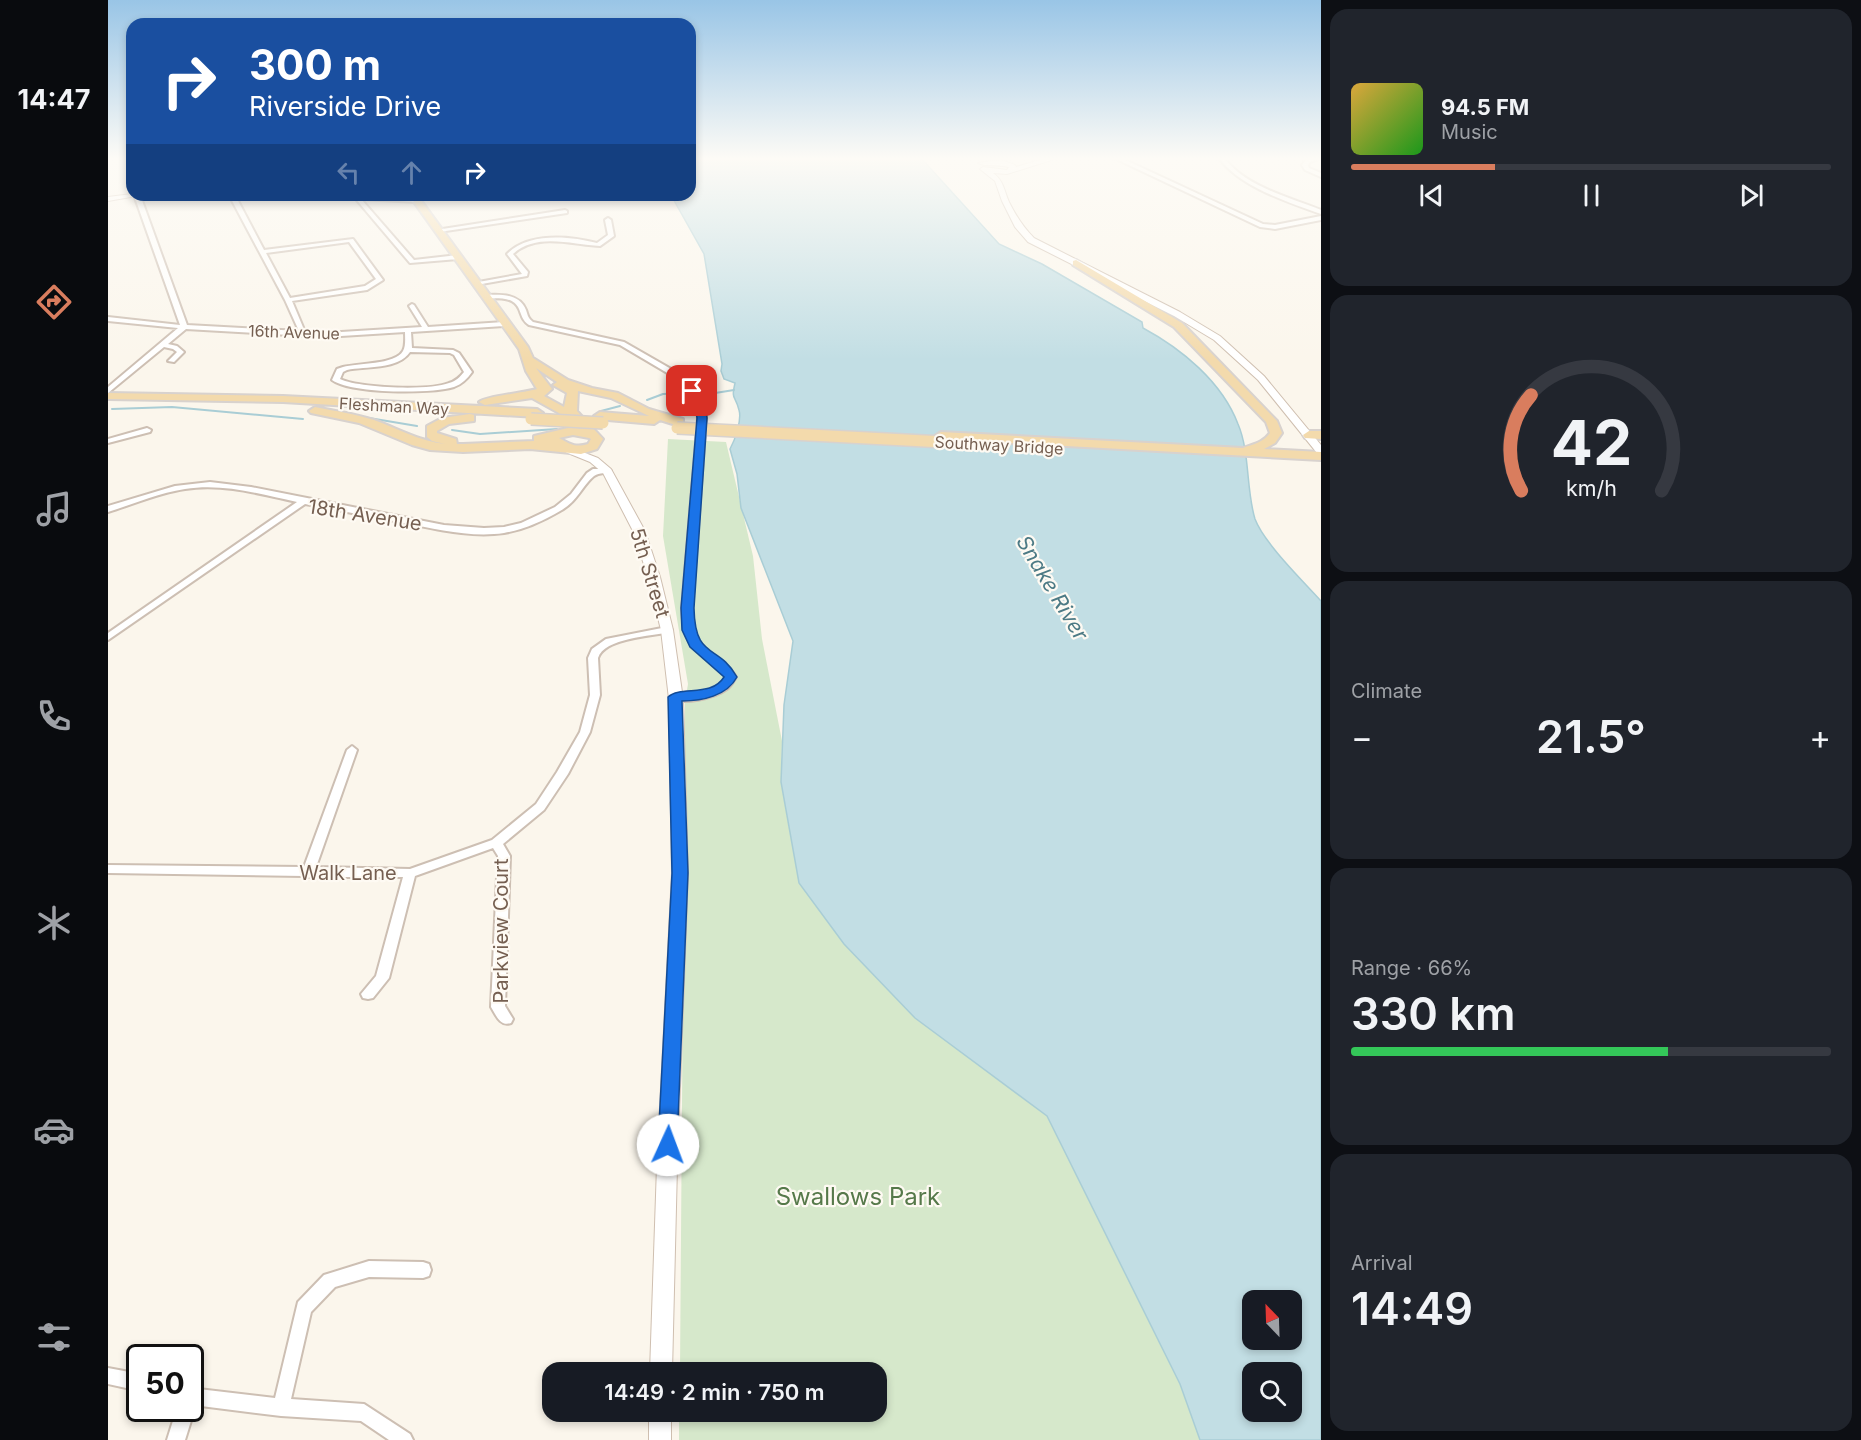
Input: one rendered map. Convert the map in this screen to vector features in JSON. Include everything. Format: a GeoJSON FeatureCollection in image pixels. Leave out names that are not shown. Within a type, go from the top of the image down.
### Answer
{"type":"FeatureCollection","features":[{"type":"Feature","properties":{"kind":"main road"},"geometry":{"type":"LineString","coordinates":[[435,225],[544,377],[567,389],[632,404]]}},
{"type":"Feature","properties":{"kind":"main road"},"geometry":{"type":"LineString","coordinates":[[1018,225],[1031,240],[1177,314],[1217,338],[1261,378],[1315,435],[1321,451]]}},
{"type":"Feature","properties":{"kind":"main road"},"geometry":{"type":"LineString","coordinates":[[1076,263],[1178,325],[1227,374],[1276,429],[1272,440],[1263,446],[1233,452]]}},
{"type":"Feature","properties":{"kind":"main road"},"geometry":{"type":"LineString","coordinates":[[533,362],[531,370],[539,380],[541,391],[538,398],[563,411],[570,422],[564,442]]}},
{"type":"Feature","properties":{"kind":"main road"},"geometry":{"type":"LineString","coordinates":[[533,362],[557,378],[578,388],[614,395],[678,425]]}},
{"type":"Feature","properties":{"kind":"main road"},"geometry":{"type":"LineString","coordinates":[[286,403],[499,402],[541,391],[567,389]]}},
{"type":"Feature","properties":{"kind":"main road"},"geometry":{"type":"LineString","coordinates":[[567,389],[574,397],[570,404],[572,412],[594,440],[594,460]]}},
{"type":"Feature","properties":{"kind":"main road","name":"Fleshman Way"},"geometry":{"type":"LineString","coordinates":[[109,390],[480,417],[534,416]]}},
{"type":"Feature","properties":{"kind":"main road","name":"Fleshman Way"},"geometry":{"type":"LineString","coordinates":[[108,402],[286,403],[678,425]]}},
{"type":"Feature","properties":{"kind":"main road"},"geometry":{"type":"LineString","coordinates":[[108,407],[133,402]]}},
{"type":"Feature","properties":{"kind":"main road"},"geometry":{"type":"LineString","coordinates":[[286,403],[377,425],[410,441],[429,446],[478,448],[534,445],[564,442],[583,431],[594,440]]}},
{"type":"Feature","properties":{"kind":"main road"},"geometry":{"type":"LineString","coordinates":[[480,417],[446,421],[431,429],[431,434],[447,441],[564,442],[581,450],[594,440]]}},
{"type":"Feature","properties":{"kind":"main road","name":"Southway Bridge"},"geometry":{"type":"LineString","coordinates":[[678,425],[1321,456]]}},
{"type":"Feature","properties":{"kind":"main road","name":"Southway Bridge"},"geometry":{"type":"LineString","coordinates":[[678,425],[1321,461]]}},
{"type":"Feature","properties":{"kind":"main road","name":"5th Street"},"geometry":{"type":"LineString","coordinates":[[564,442],[594,460],[607,471],[639,531],[654,577],[667,630],[675,698],[680,873],[661,1362]]}},
{"type":"Feature","properties":{"kind":"main road"},"geometry":{"type":"LineString","coordinates":[[660,1422],[660,1440]]}},
{"type":"Feature","properties":{"kind":"street"},"geometry":{"type":"LineString","coordinates":[[109,390],[184,327],[149,225]]}},
{"type":"Feature","properties":{"kind":"street"},"geometry":{"type":"LineString","coordinates":[[247,225],[288,300],[303,334]]}},
{"type":"Feature","properties":{"kind":"street"},"geometry":{"type":"LineString","coordinates":[[381,225],[412,262],[458,257]]}},
{"type":"Feature","properties":{"kind":"street"},"geometry":{"type":"LineString","coordinates":[[439,230],[473,225]]}},
{"type":"Feature","properties":{"kind":"street"},"geometry":{"type":"LineString","coordinates":[[476,284],[525,274],[510,254],[518,247],[571,239],[598,245],[611,236],[609,225]]}},
{"type":"Feature","properties":{"kind":"street"},"geometry":{"type":"LineString","coordinates":[[1263,225],[1267,227],[1278,225]]}},
{"type":"Feature","properties":{"kind":"street"},"geometry":{"type":"LineString","coordinates":[[261,252],[351,240],[380,280],[367,288],[288,300]]}},
{"type":"Feature","properties":{"kind":"street"},"geometry":{"type":"LineString","coordinates":[[486,297],[503,297],[518,302],[522,307],[523,316],[531,324],[622,343],[688,383],[700,403],[702,418],[688,597],[688,630],[697,647],[727,670],[731,677],[727,684],[713,692],[675,698]]}},
{"type":"Feature","properties":{"kind":"street"},"geometry":{"type":"LineString","coordinates":[[412,306],[426,328]]}},
{"type":"Feature","properties":{"kind":"street","name":"16th Avenue"},"geometry":{"type":"LineString","coordinates":[[108,319],[184,327],[325,335],[504,324]]}},
{"type":"Feature","properties":{"kind":"street"},"geometry":{"type":"LineString","coordinates":[[408,329],[408,350],[403,356],[391,362],[345,368],[340,371],[336,380],[349,386],[428,389],[458,382],[468,372],[457,354],[451,351],[408,350]]}},
{"type":"Feature","properties":{"kind":"street"},"geometry":{"type":"LineString","coordinates":[[163,345],[175,347],[181,352],[172,361]]}},
{"type":"Feature","properties":{"kind":"street"},"geometry":{"type":"LineString","coordinates":[[108,441],[147,430]]}},
{"type":"Feature","properties":{"kind":"street","name":"18th Avenue"},"geometry":{"type":"LineString","coordinates":[[108,637],[304,501],[444,528],[504,530],[524,525],[558,509],[574,496],[590,475],[597,471],[607,471]]}},
{"type":"Feature","properties":{"kind":"street"},"geometry":{"type":"LineString","coordinates":[[108,509],[198,485],[216,485],[304,501]]}},
{"type":"Feature","properties":{"kind":"street","name":"Walk Lane"},"geometry":{"type":"LineString","coordinates":[[108,869],[410,873],[496,843],[540,807],[562,774],[585,732],[595,695],[593,658],[595,651],[609,641],[667,630]]}},
{"type":"Feature","properties":{"kind":"street"},"geometry":{"type":"LineString","coordinates":[[308,873],[352,750]]}},
{"type":"Feature","properties":{"kind":"street","name":"Parkview Court"},"geometry":{"type":"LineString","coordinates":[[496,843],[504,856],[498,1007],[506,1019]]}},
{"type":"Feature","properties":{"kind":"street"},"geometry":{"type":"LineString","coordinates":[[368,994],[382,978],[410,873]]}},
{"type":"Feature","properties":{"kind":"street"},"geometry":{"type":"LineString","coordinates":[[280,1407],[304,1308],[330,1281],[369,1269],[423,1270]]}},
{"type":"Feature","properties":{"kind":"street"},"geometry":{"type":"LineString","coordinates":[[108,1376],[126,1380]]}},
{"type":"Feature","properties":{"kind":"street"},"geometry":{"type":"LineString","coordinates":[[204,1398],[280,1407],[364,1413],[404,1440]]}},
{"type":"Feature","properties":{"kind":"street"},"geometry":{"type":"LineString","coordinates":[[176,1440],[182,1422]]}},
{"type":"Feature","properties":{"kind":"green space","name":"Swallows Park"},"geometry":{"type":"Polygon","coordinates":[[[668,439],[726,442],[753,556],[762,639],[782,741],[781,783],[799,883],[915,1018],[1047,1116],[1180,1384],[1200,1440],[679,1440],[679,1422],[887,1422],[887,1362],[680,1362],[685,702],[688,684],[663,536],[668,439]]]}},
{"type":"Feature","properties":{"kind":"water","name":"Snake River"},"geometry":{"type":"Polygon","coordinates":[[[688,225],[982,225],[999,244],[1042,264],[1142,322],[1143,328],[1172,346],[1199,368],[1222,394],[1231,409],[1242,435],[1255,519],[1275,550],[1321,601],[1321,1440],[1200,1440],[1180,1384],[1047,1116],[915,1018],[844,944],[799,883],[781,782],[784,705],[793,641],[741,508],[737,474],[730,449],[740,419],[739,410],[733,395],[735,383],[724,379],[721,371],[722,364],[704,254],[688,225]]]}},
{"type":"Feature","properties":{"kind":"waterway"},"geometry":{"type":"LineString","coordinates":[[696,393],[709,394],[734,390]]}},
{"type":"Feature","properties":{"kind":"waterway"},"geometry":{"type":"LineString","coordinates":[[647,400],[663,394],[689,393]]}},
{"type":"Feature","properties":{"kind":"waterway"},"geometry":{"type":"LineString","coordinates":[[601,411],[620,406]]}},
{"type":"Feature","properties":{"kind":"waterway"},"geometry":{"type":"LineString","coordinates":[[112,409],[172,407],[303,419]]}},
{"type":"Feature","properties":{"kind":"waterway"},"geometry":{"type":"LineString","coordinates":[[363,417],[417,426]]}},
{"type":"Feature","properties":{"kind":"waterway"},"geometry":{"type":"LineString","coordinates":[[452,430],[480,434],[557,429]]}},
{"type":"Feature","properties":{"kind":"route"},"geometry":{"type":"LineString","coordinates":[[668,1145],[680,873],[675,697],[691,697],[713,692],[727,684],[731,677],[727,670],[692,642],[688,630],[687,608],[702,418],[700,403],[692,391]]}}]}
